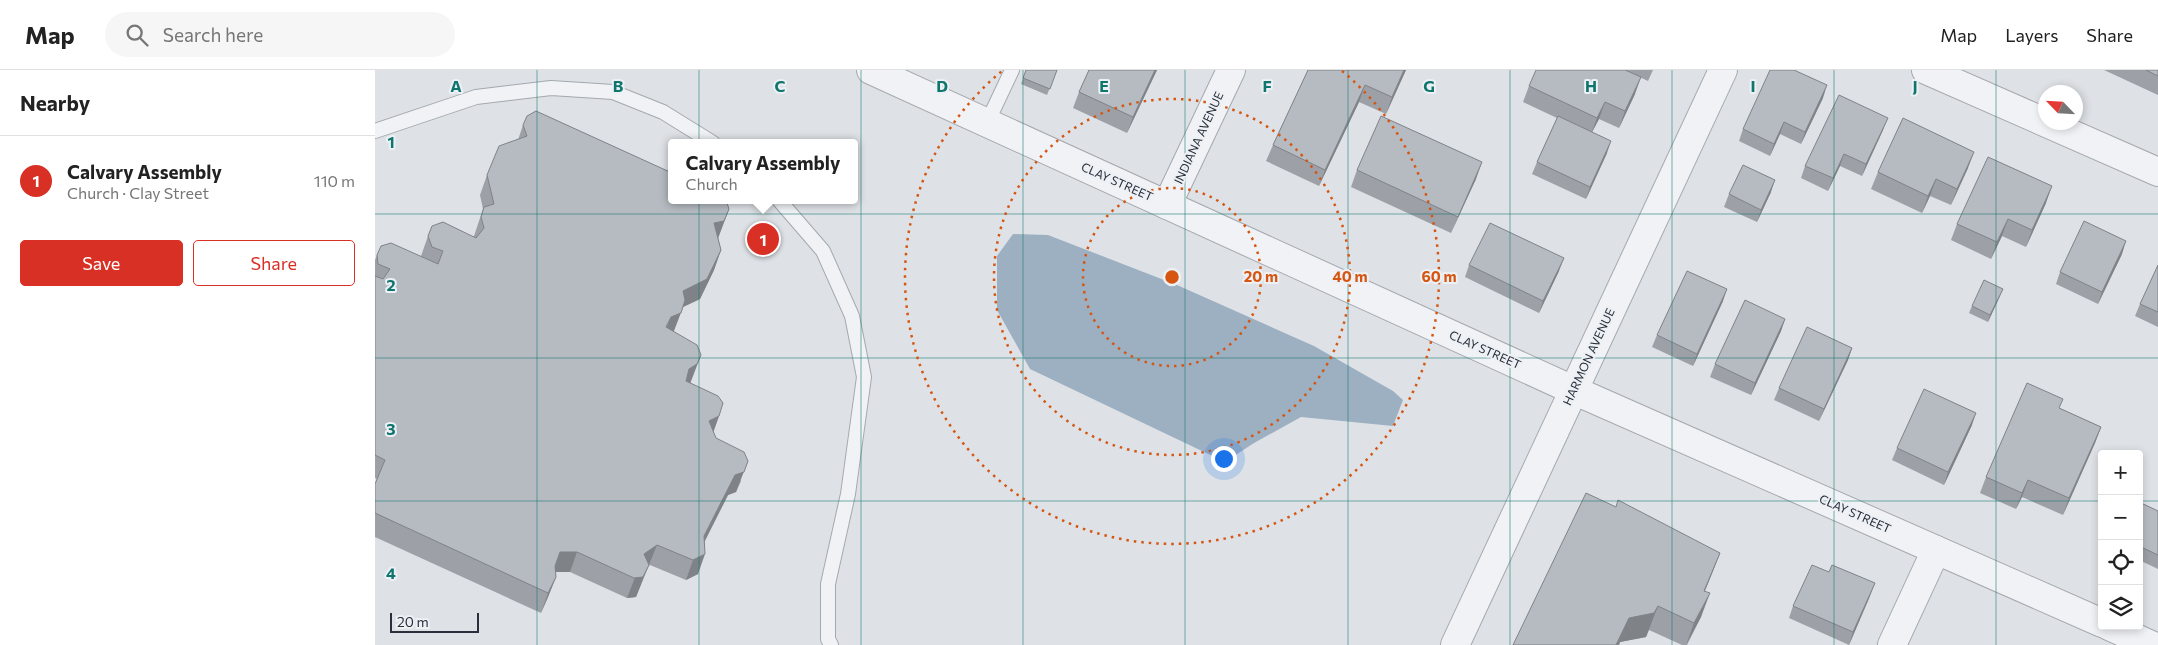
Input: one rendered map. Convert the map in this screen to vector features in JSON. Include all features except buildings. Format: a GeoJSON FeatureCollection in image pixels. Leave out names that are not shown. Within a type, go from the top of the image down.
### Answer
{"type":"FeatureCollection","features":[{"type":"Feature","properties":{"kind":"street","name":"CLAY STREET"},"geometry":{"type":"LineString","coordinates":[[871,70],[1573,390],[2098,621]]}},
{"type":"Feature","properties":{"kind":"street","name":"INDIANA AVENUE"},"geometry":{"type":"LineString","coordinates":[[1167,205],[1231,70]]}},
{"type":"Feature","properties":{"kind":"street","name":"HARMON AVENUE"},"geometry":{"type":"LineString","coordinates":[[1455,645],[1723,70]]}},
{"type":"Feature","properties":{"kind":"street"},"geometry":{"type":"LineString","coordinates":[[1926,70],[2158,172]]}},
{"type":"Feature","properties":{"kind":"street"},"geometry":{"type":"LineString","coordinates":[[1892,645],[1936,550]]}},
{"type":"Feature","properties":{"kind":"street"},"geometry":{"type":"LineString","coordinates":[[2118,630],[2151,645]]}},
{"type":"Feature","properties":{"kind":"lane"},"geometry":{"type":"LineString","coordinates":[[987,123],[1011,70]]}},
{"type":"Feature","properties":{"kind":"lane"},"geometry":{"type":"LineString","coordinates":[[375,131],[476,97],[551,88],[613,92],[663,112],[707,139]]}},
{"type":"Feature","properties":{"kind":"lane"},"geometry":{"type":"LineString","coordinates":[[782,204],[823,251],[852,316],[864,377],[848,494],[827,584],[829,639],[831,645]]}},
{"type":"Feature","properties":{"kind":"water"},"geometry":{"type":"Polygon","coordinates":[[[1013,234],[1048,235],[1177,285],[1314,346],[1393,391],[1403,400],[1393,426],[1301,417],[1254,443],[1225,462],[1030,369],[997,310],[997,256],[1013,234]]]}},
{"type":"Feature","properties":{"kind":"place","name":"Calvary Assembly"},"geometry":{"type":"Point","coordinates":[763,239]}}]}
